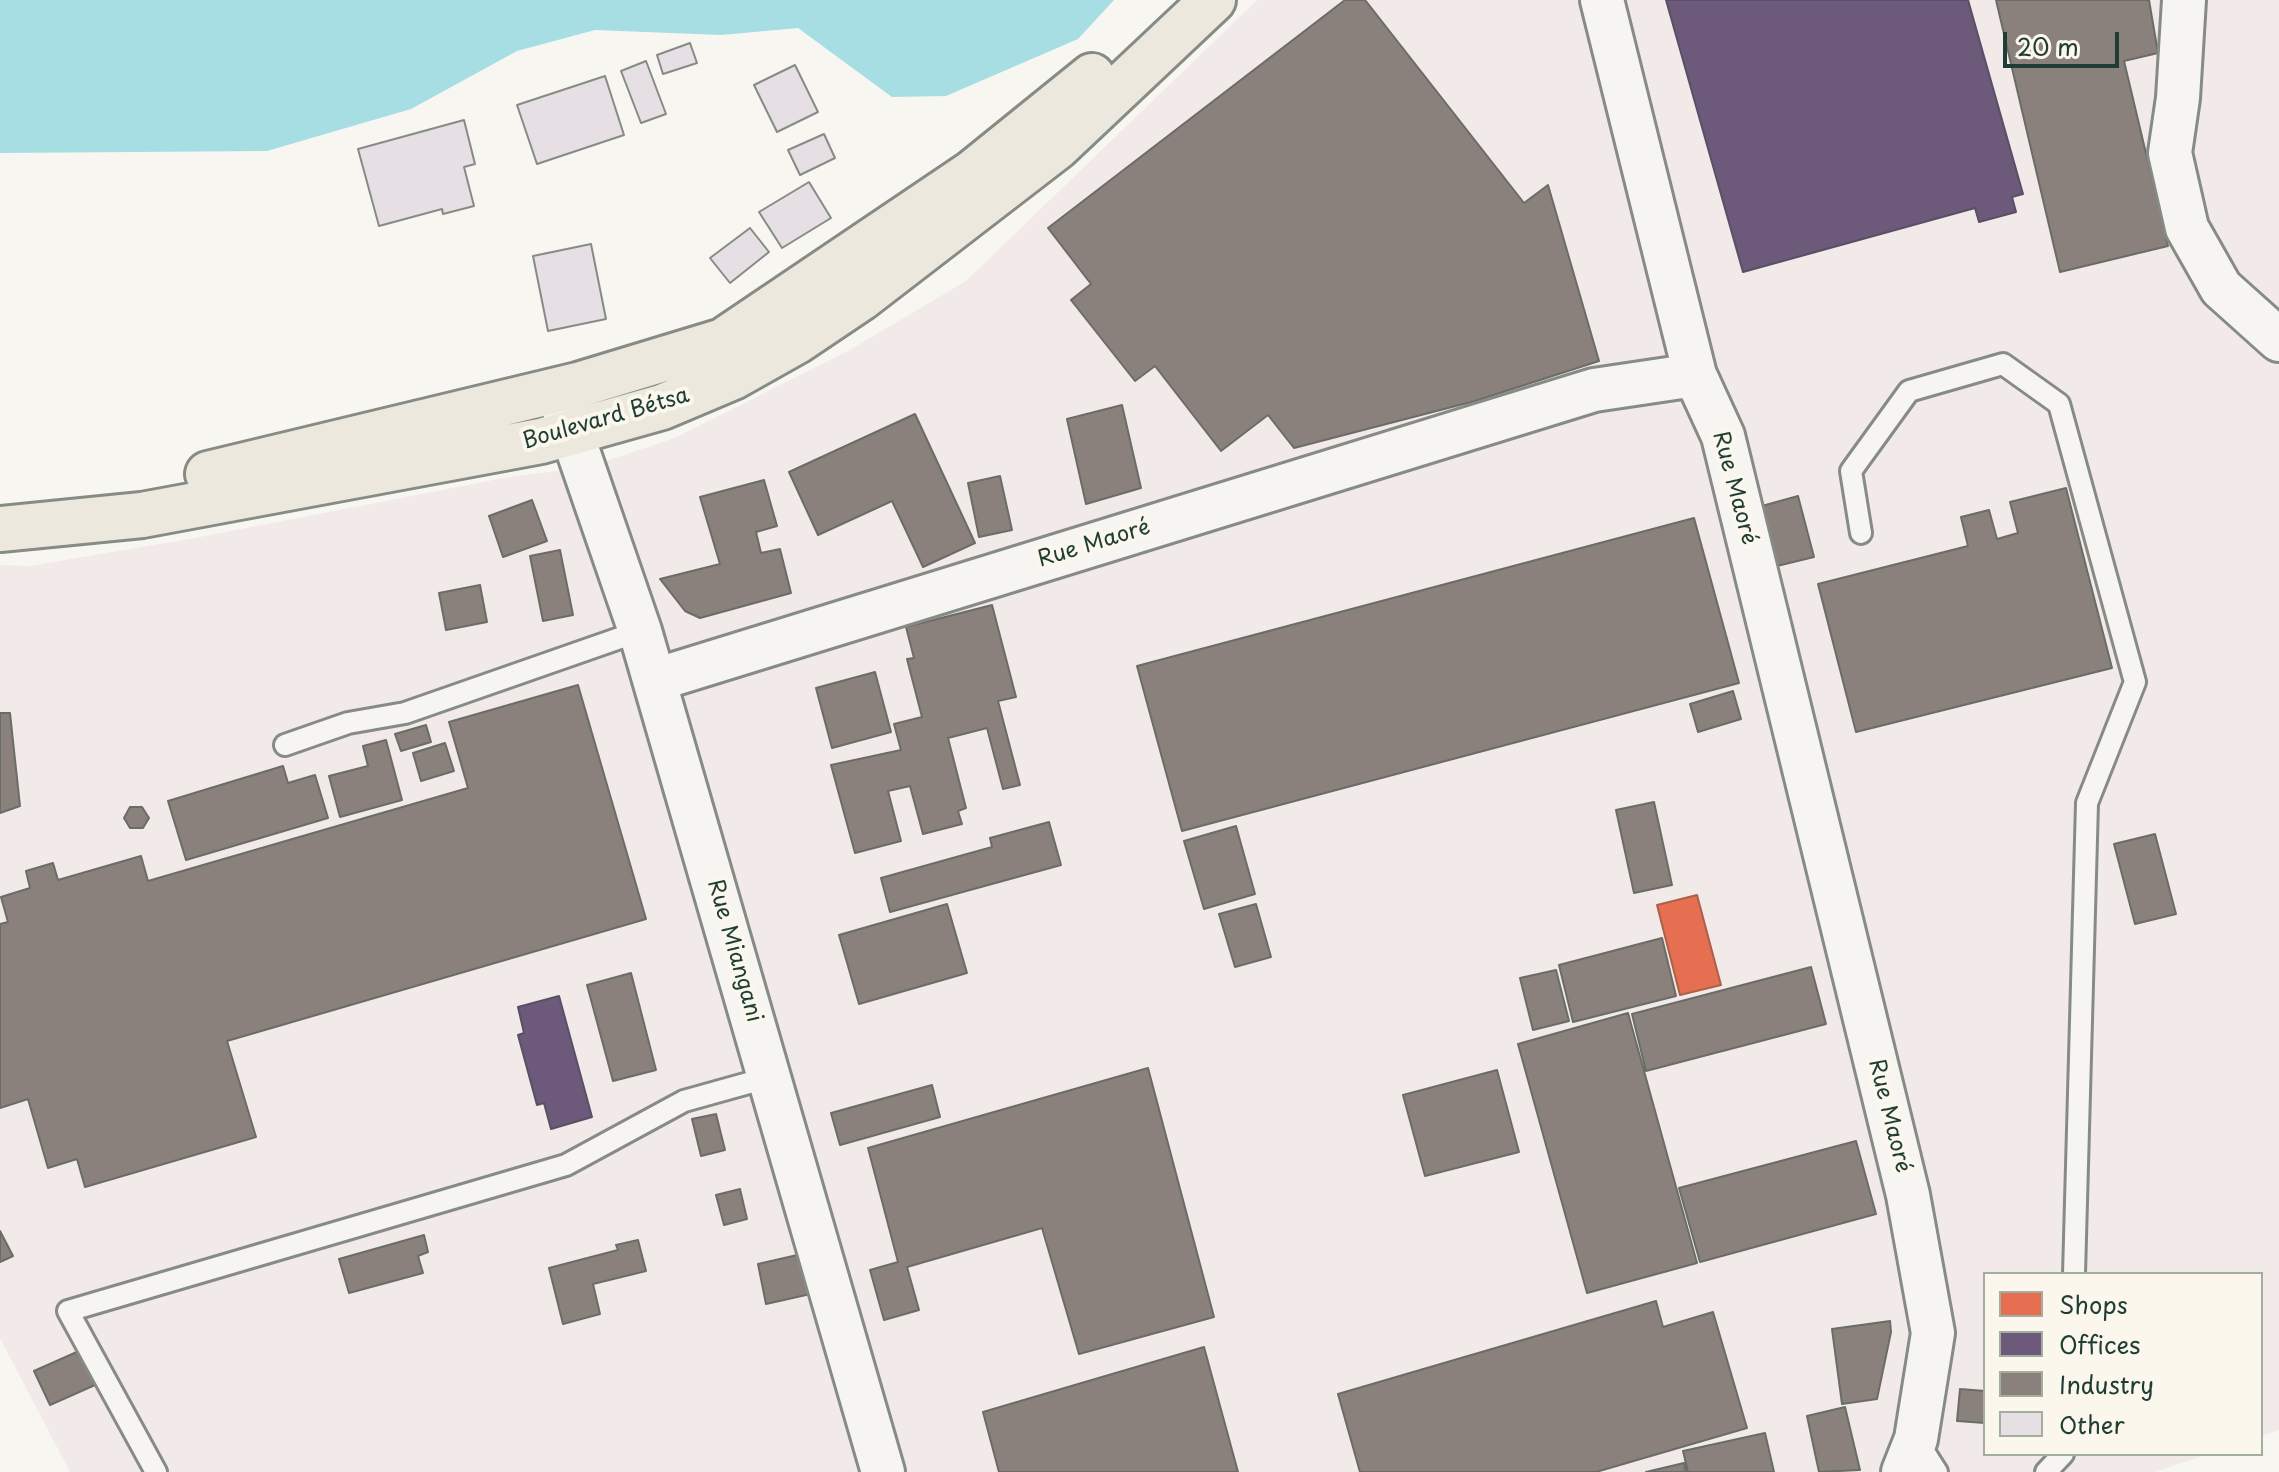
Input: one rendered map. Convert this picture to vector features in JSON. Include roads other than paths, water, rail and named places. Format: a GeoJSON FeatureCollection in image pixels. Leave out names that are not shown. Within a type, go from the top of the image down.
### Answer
{"type":"FeatureCollection","features":[{"type":"Feature","properties":{"kind":"main road","name":"Boulevard Bétsa"},"geometry":{"type":"LineString","coordinates":[[62,522],[130,492],[557,390],[723,341],[972,173],[1069,98],[1175,0]]}},
{"type":"Feature","properties":{"kind":"main road","name":"Boulevard Bétsa"},"geometry":{"type":"LineString","coordinates":[[0,529],[142,515],[572,433],[662,407],[733,377],[797,341],[861,298],[1057,147],[1213,0]]}},
{"type":"Feature","properties":{"kind":"main road"},"geometry":{"type":"LineString","coordinates":[[572,433],[611,401],[723,341]]}},
{"type":"Feature","properties":{"kind":"street"},"geometry":{"type":"LineString","coordinates":[[1602,0],[1695,375]]}},
{"type":"Feature","properties":{"kind":"street"},"geometry":{"type":"LineString","coordinates":[[2184,0],[2178,98],[2170,153],[2187,228],[2221,288],[2279,340]]}},
{"type":"Feature","properties":{"kind":"street","name":"Rue Maoré"},"geometry":{"type":"LineString","coordinates":[[655,680],[1594,390],[1695,375],[1723,436],[1908,1195],[1933,1333],[1919,1461]]}},
{"type":"Feature","properties":{"kind":"street","name":"Rue Miangani"},"geometry":{"type":"LineString","coordinates":[[557,390],[655,680],[883,1472]]}},
{"type":"Feature","properties":{"kind":"lane"},"geometry":{"type":"LineString","coordinates":[[1861,533],[1851,471],[1909,391],[2003,364],[2059,404],[2135,682],[2087,803],[2074,1272]]}},
{"type":"Feature","properties":{"kind":"lane"},"geometry":{"type":"LineString","coordinates":[[285,745],[348,723],[405,713],[640,631]]}},
{"type":"Feature","properties":{"kind":"lane"},"geometry":{"type":"LineString","coordinates":[[156,1472],[68,1311],[566,1165],[684,1101],[770,1077]]}},
{"type":"Feature","properties":{"kind":"lane"},"geometry":{"type":"LineString","coordinates":[[2046,1472],[2061,1456]]}},
{"type":"Feature","properties":{"kind":"water"},"geometry":{"type":"Polygon","coordinates":[[[0,0],[1114,0],[1078,39],[946,96],[892,97],[798,28],[721,35],[595,30],[517,51],[411,109],[267,151],[0,153],[0,0]]]}}]}
